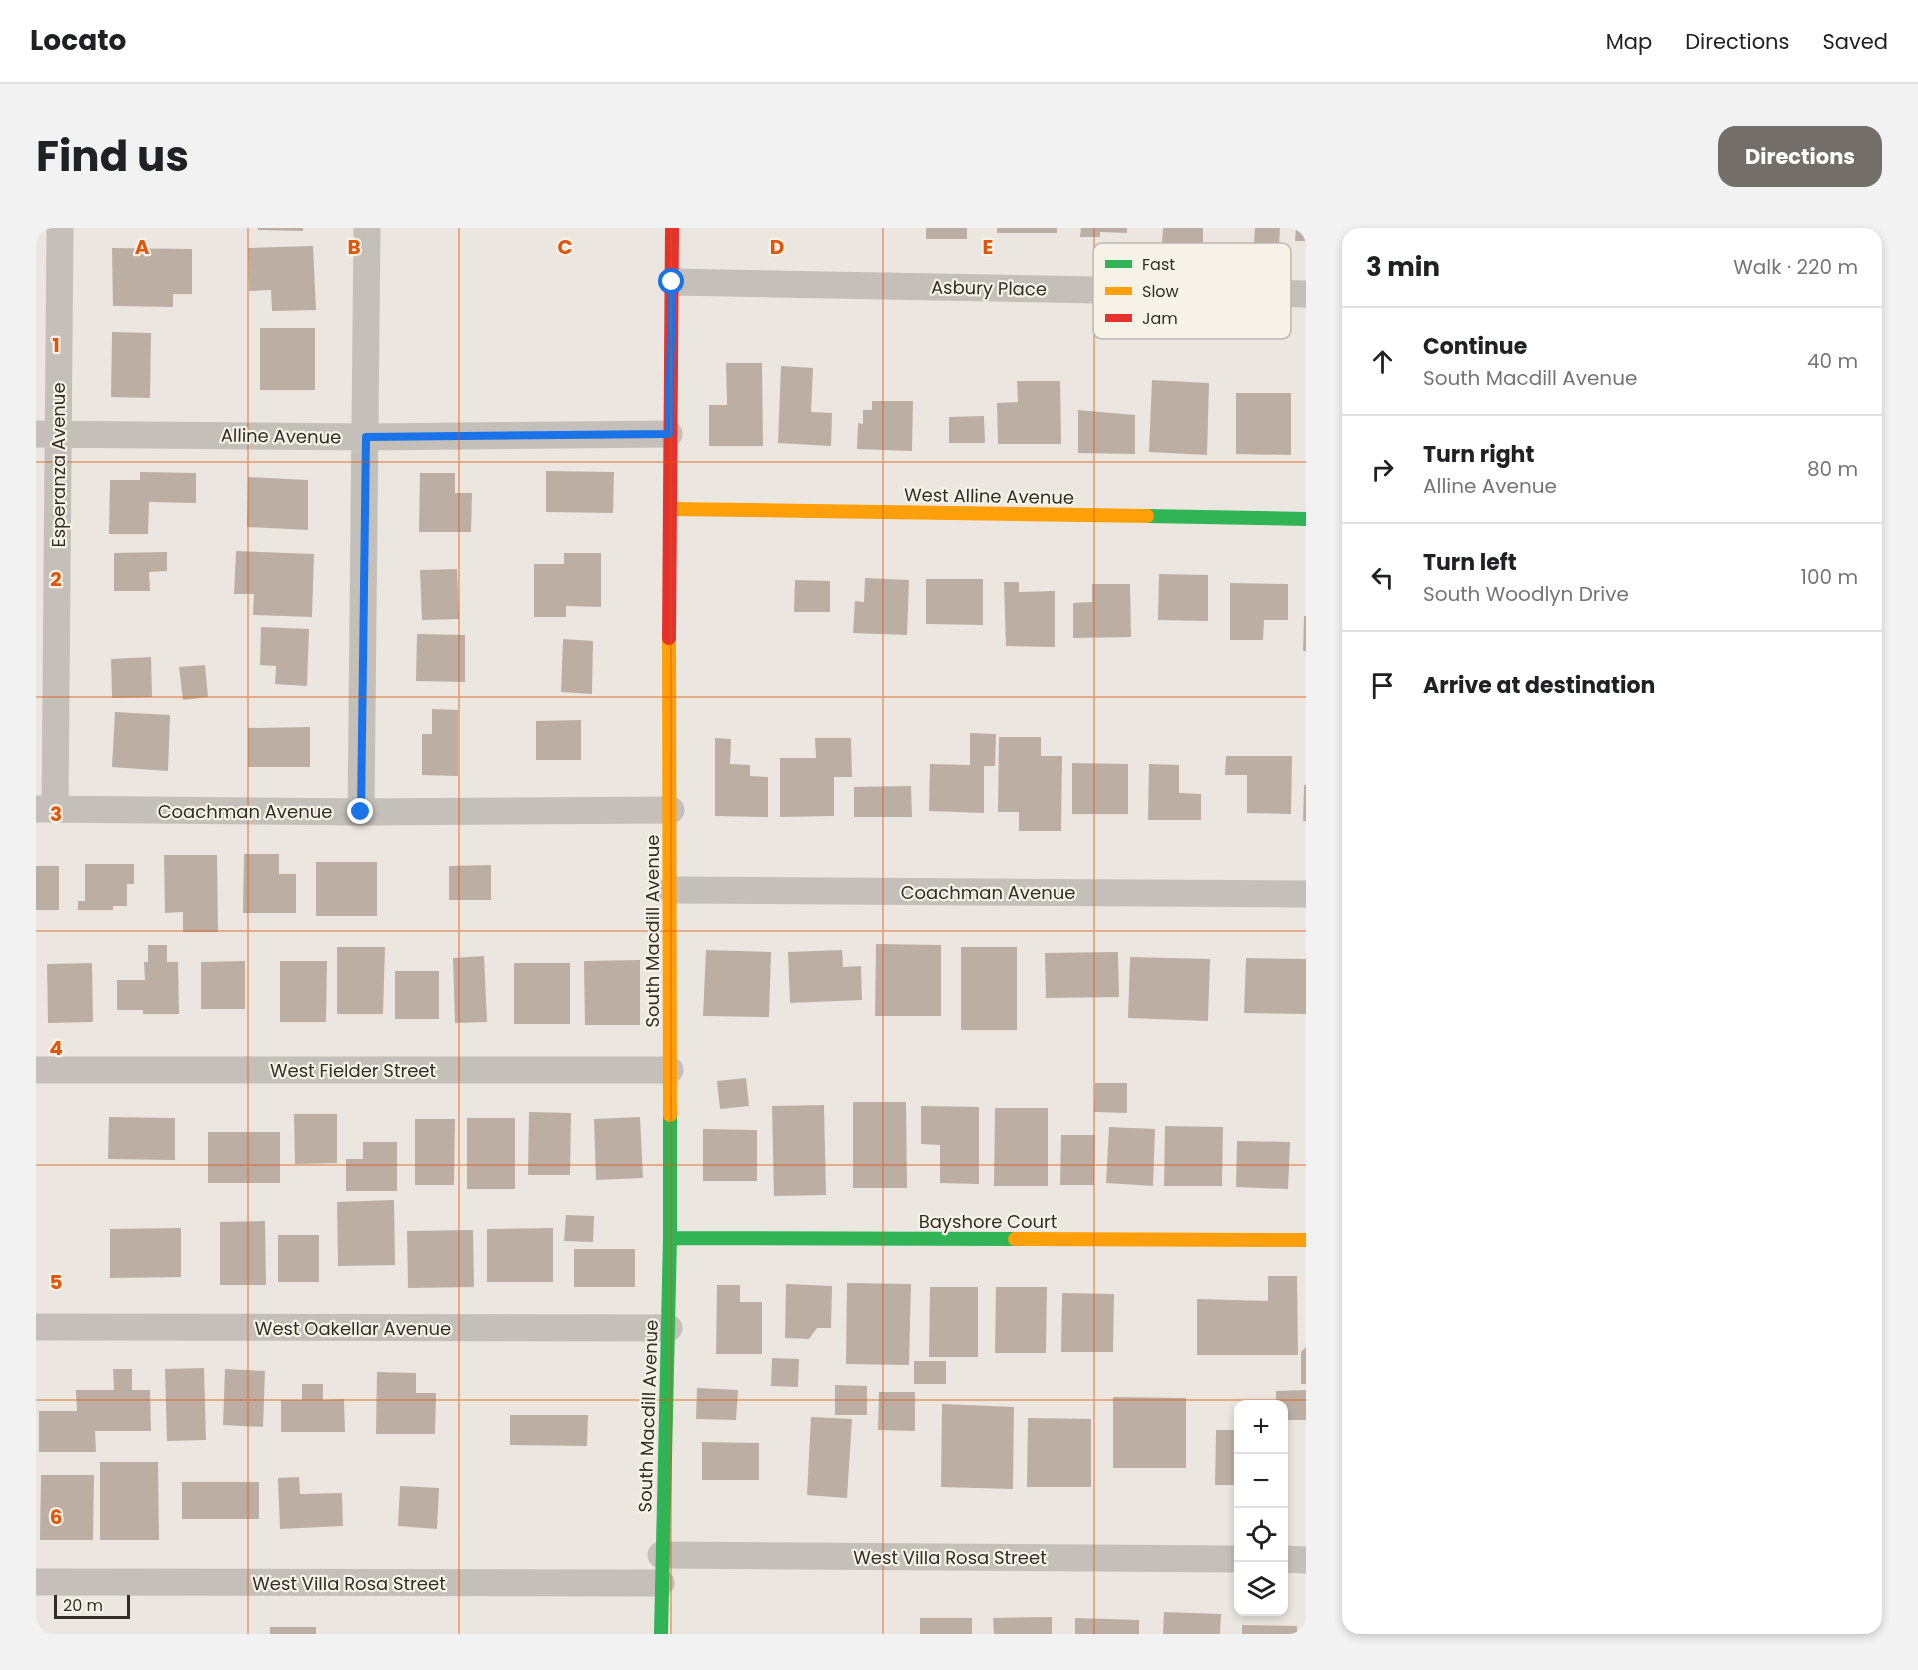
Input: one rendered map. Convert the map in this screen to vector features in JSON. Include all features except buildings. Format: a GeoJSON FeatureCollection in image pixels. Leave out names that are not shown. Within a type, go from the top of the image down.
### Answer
{"type":"FeatureCollection","features":[{"type":"Feature","properties":{"kind":"street","name":"Esperanza Avenue"},"geometry":{"type":"LineString","coordinates":[[46,809],[47,434],[60,228]]}},
{"type":"Feature","properties":{"kind":"street"},"geometry":{"type":"LineString","coordinates":[[361,812],[368,228]]}},
{"type":"Feature","properties":{"kind":"street","name":"South Macdill Avenue"},"geometry":{"type":"LineString","coordinates":[[661,1634],[670,1238],[671,510],[669,434],[672,228]]}},
{"type":"Feature","properties":{"kind":"street","name":"Asbury Place"},"geometry":{"type":"LineString","coordinates":[[672,282],[1093,290]]}},
{"type":"Feature","properties":{"kind":"street","name":"Asbury Place"},"geometry":{"type":"LineString","coordinates":[[1291,294],[1306,294]]}},
{"type":"Feature","properties":{"kind":"street","name":"Alline Avenue"},"geometry":{"type":"LineString","coordinates":[[47,434],[366,437],[669,434]]}},
{"type":"Feature","properties":{"kind":"street","name":"West Alline Avenue"},"geometry":{"type":"LineString","coordinates":[[671,510],[1306,519]]}},
{"type":"Feature","properties":{"kind":"street","name":"Coachman Avenue"},"geometry":{"type":"LineString","coordinates":[[46,809],[361,812],[670,810]]}},
{"type":"Feature","properties":{"kind":"street","name":"Coachman Avenue"},"geometry":{"type":"LineString","coordinates":[[670,890],[1306,894]]}},
{"type":"Feature","properties":{"kind":"street","name":"West Fielder Street"},"geometry":{"type":"LineString","coordinates":[[36,1070],[670,1070]]}},
{"type":"Feature","properties":{"kind":"street","name":"Bayshore Court"},"geometry":{"type":"LineString","coordinates":[[670,1238],[1306,1240]]}},
{"type":"Feature","properties":{"kind":"street","name":"West Oakellar Avenue"},"geometry":{"type":"LineString","coordinates":[[36,1328],[669,1328]]}},
{"type":"Feature","properties":{"kind":"street","name":"West Villa Rosa Street"},"geometry":{"type":"LineString","coordinates":[[662,1555],[1234,1559]]}},
{"type":"Feature","properties":{"kind":"street"},"geometry":{"type":"LineString","coordinates":[[1288,1559],[1306,1560]]}},
{"type":"Feature","properties":{"kind":"street","name":"West Villa Rosa Street"},"geometry":{"type":"LineString","coordinates":[[36,1582],[661,1583]]}},
{"type":"Feature","properties":{"kind":"traffic: fast"},"geometry":{"type":"LineString","coordinates":[[1147,516],[1306,519]]}},
{"type":"Feature","properties":{"kind":"traffic: fast"},"geometry":{"type":"LineString","coordinates":[[661,1634],[670,1238],[670,1115]]}},
{"type":"Feature","properties":{"kind":"traffic: fast"},"geometry":{"type":"LineString","coordinates":[[670,1238],[1015,1239]]}},
{"type":"Feature","properties":{"kind":"traffic: slow"},"geometry":{"type":"LineString","coordinates":[[671,509],[1147,516]]}},
{"type":"Feature","properties":{"kind":"traffic: slow"},"geometry":{"type":"LineString","coordinates":[[669,638],[670,1115]]}},
{"type":"Feature","properties":{"kind":"traffic: slow"},"geometry":{"type":"LineString","coordinates":[[1015,1239],[1306,1240]]}},
{"type":"Feature","properties":{"kind":"traffic: jam"},"geometry":{"type":"LineString","coordinates":[[669,638],[672,228]]}},
{"type":"Feature","properties":{"kind":"route"},"geometry":{"type":"LineString","coordinates":[[361,812],[366,437],[669,434],[672,282]]}}]}
